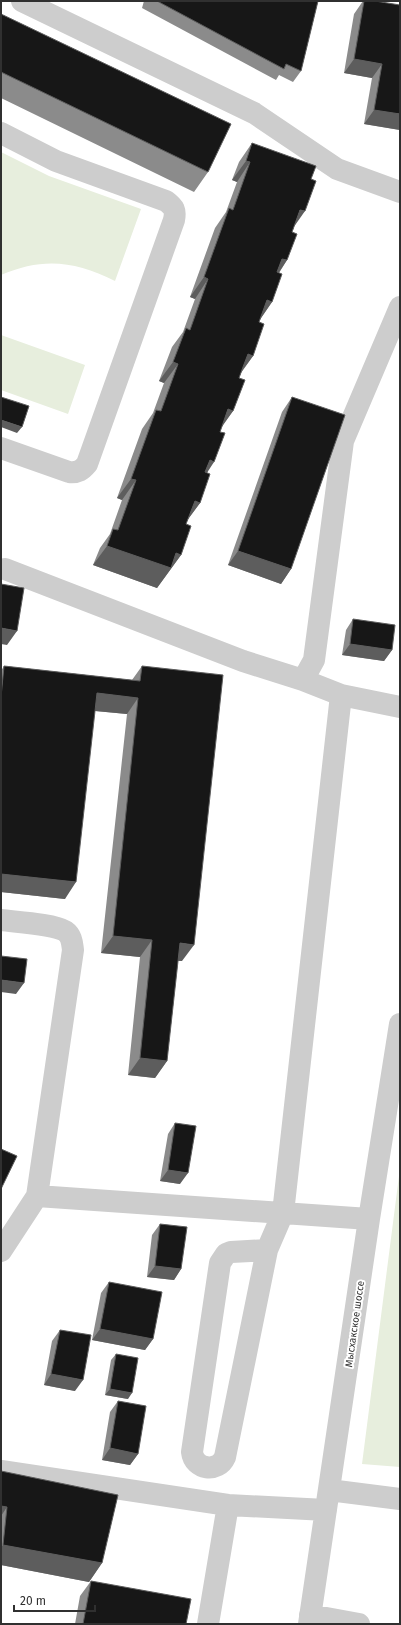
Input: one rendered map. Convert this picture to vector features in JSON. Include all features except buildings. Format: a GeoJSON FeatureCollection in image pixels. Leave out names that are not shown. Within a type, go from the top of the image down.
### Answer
{"type":"FeatureCollection","features":[{"type":"Feature","properties":{"kind":"street"},"geometry":{"type":"LineString","coordinates":[[22,1],[254,113],[337,169],[400,192]]}},
{"type":"Feature","properties":{"kind":"street"},"geometry":{"type":"LineString","coordinates":[[1,134],[56,161],[166,201],[173,207],[175,213],[172,227],[87,464],[82,470],[75,473],[69,472],[1,448]]}},
{"type":"Feature","properties":{"kind":"street"},"geometry":{"type":"LineString","coordinates":[[303,680],[314,660],[343,442],[400,307]]}},
{"type":"Feature","properties":{"kind":"street"},"geometry":{"type":"LineString","coordinates":[[5,569],[243,661],[303,680],[341,696],[400,707]]}},
{"type":"Feature","properties":{"kind":"street"},"geometry":{"type":"LineString","coordinates":[[267,1250],[231,1252],[226,1254],[220,1262],[192,1452],[193,1459],[197,1464],[203,1466],[218,1466],[222,1463],[225,1457],[267,1250],[283,1213],[341,696]]}},
{"type":"Feature","properties":{"kind":"street"},"geometry":{"type":"LineString","coordinates":[[1,920],[56,927],[66,931],[72,940],[73,950],[36,1196],[1,1251]]}},
{"type":"Feature","properties":{"kind":"street","name":"Мысхакское шоссе"},"geometry":{"type":"LineString","coordinates":[[310,1620],[369,1219],[399,1034]]}},
{"type":"Feature","properties":{"kind":"street"},"geometry":{"type":"LineString","coordinates":[[379,1156],[400,1130]]}},
{"type":"Feature","properties":{"kind":"street"},"geometry":{"type":"LineString","coordinates":[[36,1196],[369,1219]]}},
{"type":"Feature","properties":{"kind":"street"},"geometry":{"type":"LineString","coordinates":[[1,1471],[228,1506],[327,1500],[400,1499]]}},
{"type":"Feature","properties":{"kind":"street"},"geometry":{"type":"LineString","coordinates":[[208,1624],[228,1506]]}},
{"type":"Feature","properties":{"kind":"street"},"geometry":{"type":"LineString","coordinates":[[310,1620],[359,1624]]}},
{"type":"Feature","properties":{"kind":"green space"},"geometry":{"type":"Polygon","coordinates":[[[1,152],[49,176],[141,209],[115,281],[86,269],[59,264],[31,266],[16,269],[1,275],[1,152]]]}},
{"type":"Feature","properties":{"kind":"green space"},"geometry":{"type":"Polygon","coordinates":[[[1,335],[85,365],[68,414],[1,390],[1,335]]]}},
{"type":"Feature","properties":{"kind":"green space"},"geometry":{"type":"Polygon","coordinates":[[[400,1176],[400,1467],[362,1464],[400,1176]]]}}]}
